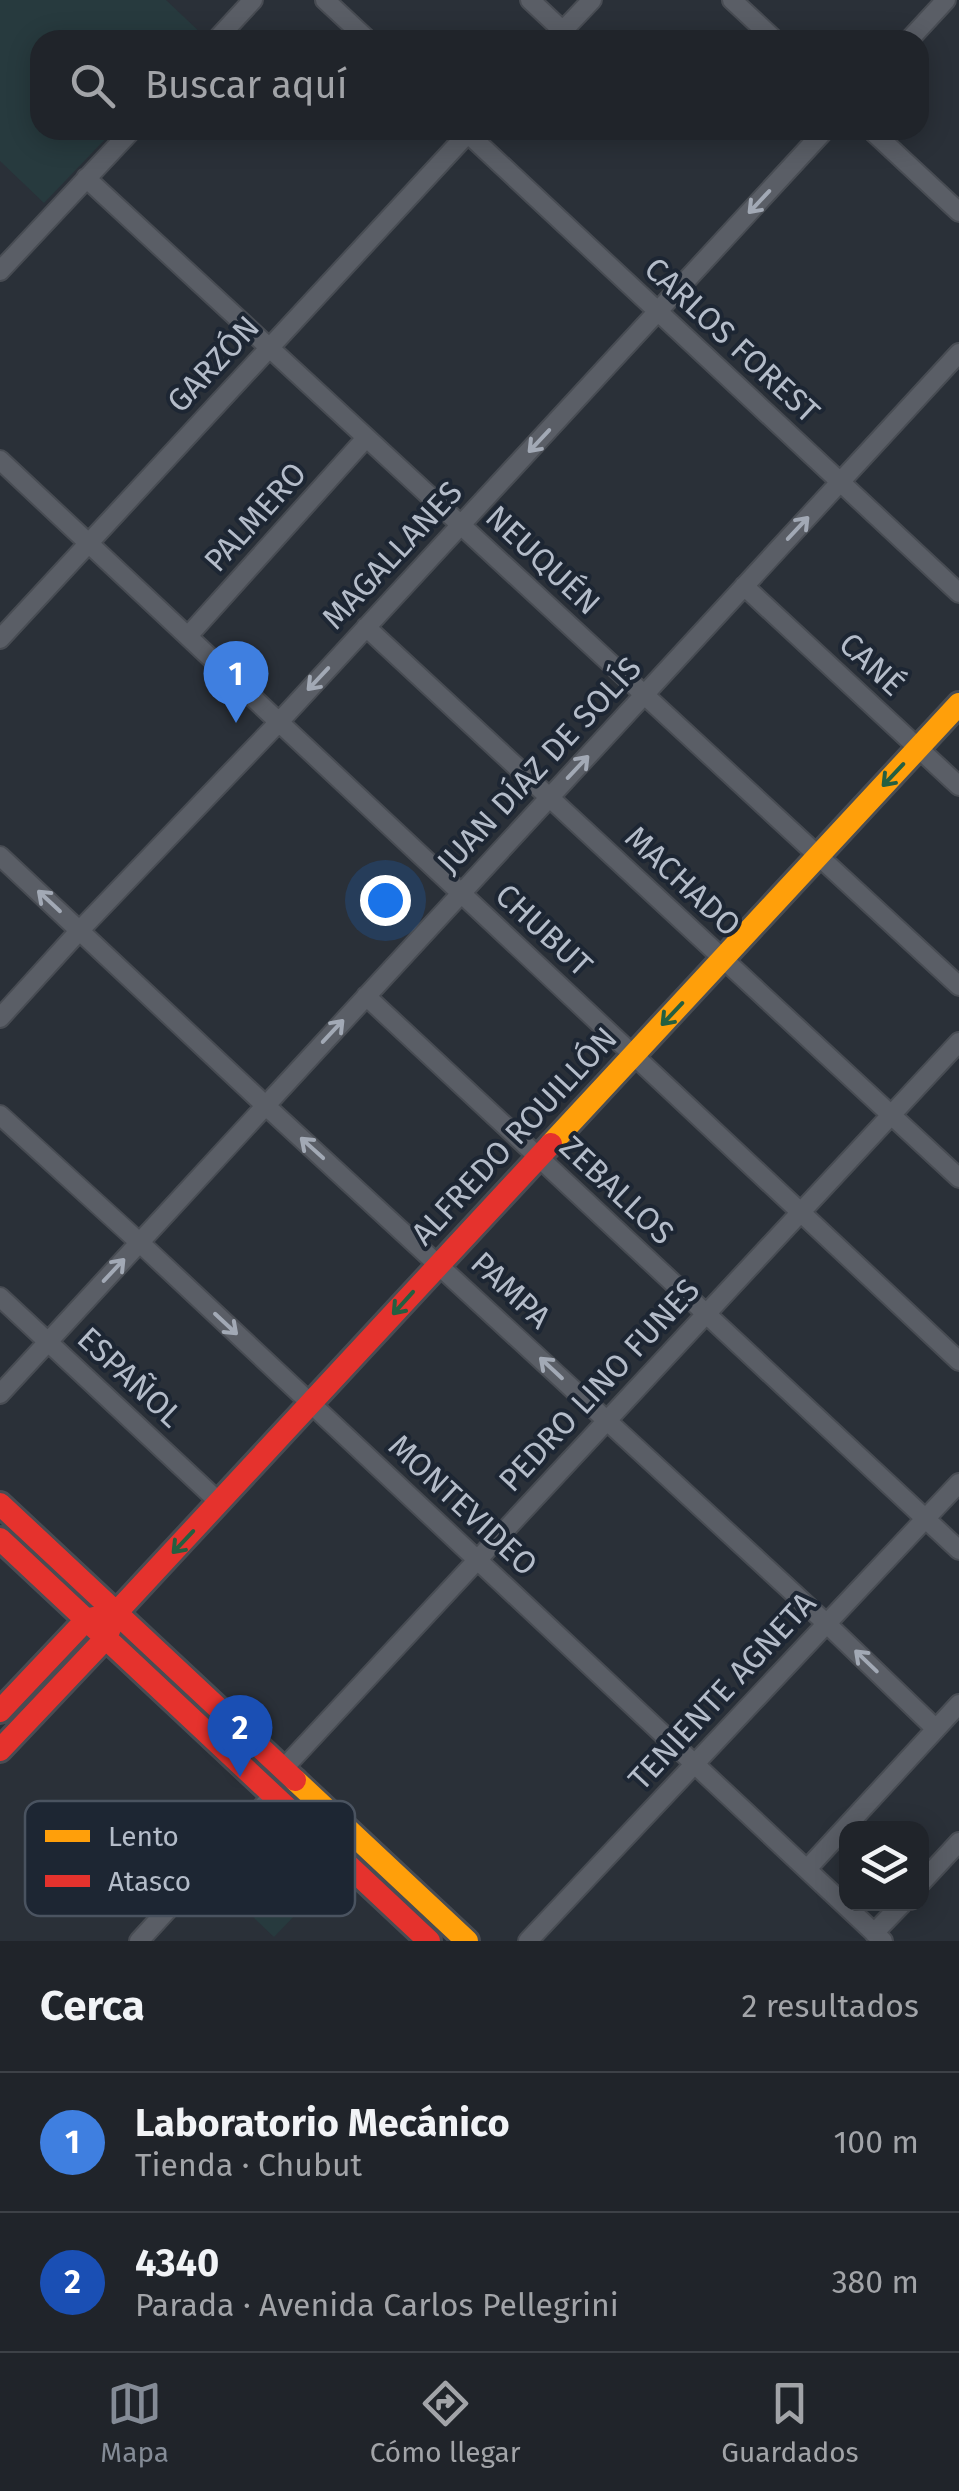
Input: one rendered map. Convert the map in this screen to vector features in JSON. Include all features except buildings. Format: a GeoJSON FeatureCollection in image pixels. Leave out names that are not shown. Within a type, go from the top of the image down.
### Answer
{"type":"FeatureCollection","features":[{"type":"Feature","properties":{"kind":"street"},"geometry":{"type":"LineString","coordinates":[[225,30],[253,0]]}},
{"type":"Feature","properties":{"kind":"street"},"geometry":{"type":"LineString","coordinates":[[325,0],[357,30]]}},
{"type":"Feature","properties":{"kind":"street"},"geometry":{"type":"LineString","coordinates":[[530,0],[554,30]]}},
{"type":"Feature","properties":{"kind":"street"},"geometry":{"type":"LineString","coordinates":[[563,30],[592,0]]}},
{"type":"Feature","properties":{"kind":"street"},"geometry":{"type":"LineString","coordinates":[[732,0],[764,30]]}},
{"type":"Feature","properties":{"kind":"street"},"geometry":{"type":"LineString","coordinates":[[918,30],[946,0]]}},
{"type":"Feature","properties":{"kind":"street"},"geometry":{"type":"LineString","coordinates":[[0,271],[122,140]]}},
{"type":"Feature","properties":{"kind":"street","name":"GARZÓN"},"geometry":{"type":"LineString","coordinates":[[0,638],[460,140]]}},
{"type":"Feature","properties":{"kind":"street","name":"CARLOS FOREST"},"geometry":{"type":"LineString","coordinates":[[477,140],[959,594]]}},
{"type":"Feature","properties":{"kind":"street","name":"MAGALLANES"},"geometry":{"type":"LineString","coordinates":[[0,1018],[816,140]]}},
{"type":"Feature","properties":{"kind":"street"},"geometry":{"type":"LineString","coordinates":[[883,140],[959,212]]}},
{"type":"Feature","properties":{"kind":"street","name":"NEUQUÉN"},"geometry":{"type":"LineString","coordinates":[[86,178],[959,986]]}},
{"type":"Feature","properties":{"kind":"street","name":"JUAN DÍAZ DE SOLÍS"},"geometry":{"type":"LineString","coordinates":[[0,1394],[959,353]]}},
{"type":"Feature","properties":{"kind":"street","name":"PALMERO"},"geometry":{"type":"LineString","coordinates":[[188,636],[366,438]]}},
{"type":"Feature","properties":{"kind":"street","name":"CHUBUT"},"geometry":{"type":"LineString","coordinates":[[0,460],[959,1361]]}},
{"type":"Feature","properties":{"kind":"street","name":"CANÉ"},"geometry":{"type":"LineString","coordinates":[[744,586],[959,786]]}},
{"type":"Feature","properties":{"kind":"street","name":"MACHADO"},"geometry":{"type":"LineString","coordinates":[[366,627],[959,1178]]}},
{"type":"Feature","properties":{"kind":"street","name":"ALFREDO ROUILLÓN"},"geometry":{"type":"LineString","coordinates":[[116,1613],[959,704]]}},
{"type":"Feature","properties":{"kind":"street","name":"PAMPA"},"geometry":{"type":"LineString","coordinates":[[0,856],[936,1728]]}},
{"type":"Feature","properties":{"kind":"street","name":"ZEBALLOS"},"geometry":{"type":"LineString","coordinates":[[366,996],[959,1550]]}},
{"type":"Feature","properties":{"kind":"street","name":"PEDRO LINO FUNES"},"geometry":{"type":"LineString","coordinates":[[283,1769],[959,1042]]}},
{"type":"Feature","properties":{"kind":"street","name":"MONTEVIDEO"},"geometry":{"type":"LineString","coordinates":[[0,1115],[879,1937]]}},
{"type":"Feature","properties":{"kind":"street","name":"ESPAÑOL"},"geometry":{"type":"LineString","coordinates":[[0,1296],[220,1502]]}},
{"type":"Feature","properties":{"kind":"street","name":"TENIENTE AGNETA"},"geometry":{"type":"LineString","coordinates":[[528,1941],[959,1483]]}},
{"type":"Feature","properties":{"kind":"street"},"geometry":{"type":"LineString","coordinates":[[0,1504],[317,1801]]}},
{"type":"Feature","properties":{"kind":"street"},"geometry":{"type":"LineString","coordinates":[[0,1539],[279,1801]]}},
{"type":"Feature","properties":{"kind":"street"},"geometry":{"type":"LineString","coordinates":[[0,1710],[86,1620],[116,1613]]}},
{"type":"Feature","properties":{"kind":"street"},"geometry":{"type":"LineString","coordinates":[[0,1750],[106,1638],[116,1613]]}},
{"type":"Feature","properties":{"kind":"street"},"geometry":{"type":"LineString","coordinates":[[807,1869],[959,1704]]}},
{"type":"Feature","properties":{"kind":"street"},"geometry":{"type":"LineString","coordinates":[[267,1801],[273,1795]]}},
{"type":"Feature","properties":{"kind":"street"},"geometry":{"type":"LineString","coordinates":[[355,1836],[467,1941]]}},
{"type":"Feature","properties":{"kind":"street"},"geometry":{"type":"LineString","coordinates":[[929,1874],[959,1842]]}},
{"type":"Feature","properties":{"kind":"street"},"geometry":{"type":"LineString","coordinates":[[355,1871],[429,1941]]}},
{"type":"Feature","properties":{"kind":"street"},"geometry":{"type":"LineString","coordinates":[[879,1937],[897,1911]]}},
{"type":"Feature","properties":{"kind":"street"},"geometry":{"type":"LineString","coordinates":[[139,1941],[162,1916]]}},
{"type":"Feature","properties":{"kind":"green space"},"geometry":{"type":"Polygon","coordinates":[[[0,0],[166,0],[198,30],[30,30],[30,140],[104,140],[44,203],[0,161],[0,0]]]}},
{"type":"Feature","properties":{"kind":"green space"},"geometry":{"type":"Polygon","coordinates":[[[252,1916],[294,1916],[274,1937],[252,1916]]]}},
{"type":"Feature","properties":{"kind":"traffic: slow"},"geometry":{"type":"LineString","coordinates":[[551,1144],[959,704]]}},
{"type":"Feature","properties":{"kind":"traffic: slow"},"geometry":{"type":"LineString","coordinates":[[295,1780],[317,1801]]}},
{"type":"Feature","properties":{"kind":"traffic: slow"},"geometry":{"type":"LineString","coordinates":[[355,1836],[467,1941]]}},
{"type":"Feature","properties":{"kind":"traffic: jam"},"geometry":{"type":"LineString","coordinates":[[0,1750],[106,1638],[116,1613],[551,1144]]}},
{"type":"Feature","properties":{"kind":"traffic: jam"},"geometry":{"type":"LineString","coordinates":[[0,1504],[295,1780]]}},
{"type":"Feature","properties":{"kind":"traffic: jam"},"geometry":{"type":"LineString","coordinates":[[0,1539],[280,1801]]}},
{"type":"Feature","properties":{"kind":"traffic: jam"},"geometry":{"type":"LineString","coordinates":[[0,1711],[86,1620],[107,1615]]}},
{"type":"Feature","properties":{"kind":"traffic: jam"},"geometry":{"type":"LineString","coordinates":[[355,1872],[429,1941]]}},
{"type":"Feature","properties":{"kind":"place","name":"Laboratorio Mecánico"},"geometry":{"type":"Point","coordinates":[236,723]}},
{"type":"Feature","properties":{"kind":"place","name":"4340"},"geometry":{"type":"Point","coordinates":[240,1777]}}]}
